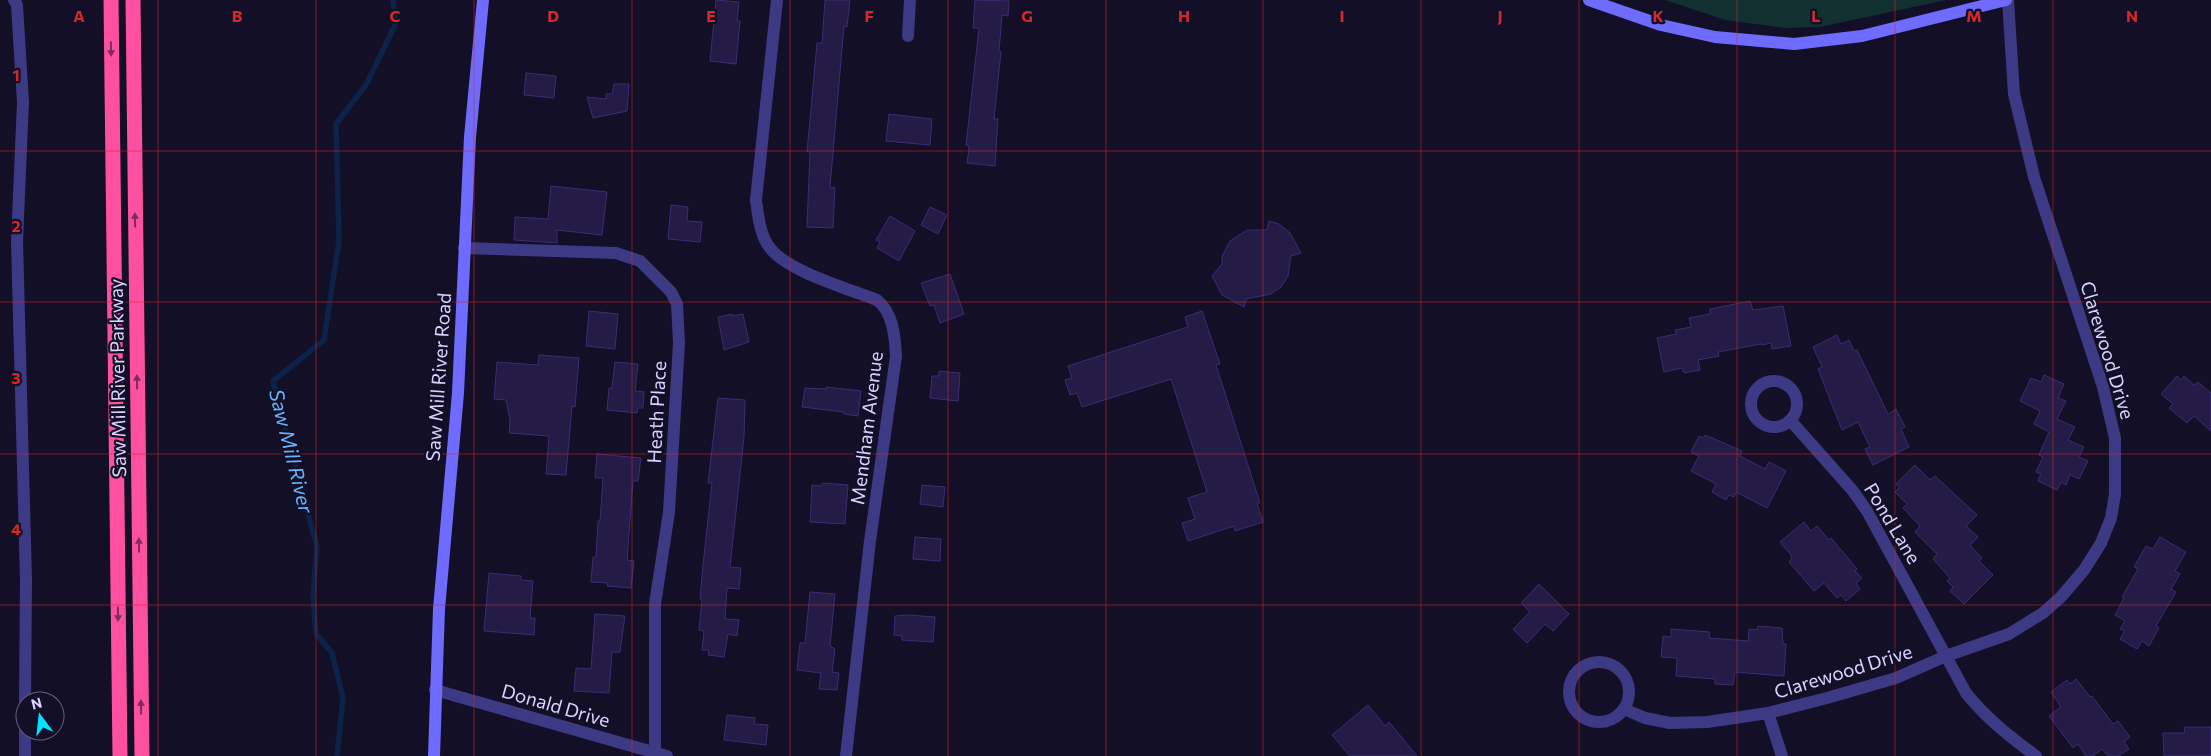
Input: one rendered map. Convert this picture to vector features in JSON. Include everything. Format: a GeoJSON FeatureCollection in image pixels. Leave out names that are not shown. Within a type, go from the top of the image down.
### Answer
{"type":"FeatureCollection","features":[{"type":"Feature","properties":{"kind":"highway","name":"Saw Mill River Parkway"},"geometry":{"type":"LineString","coordinates":[[111,0],[120,756]]}},
{"type":"Feature","properties":{"kind":"highway","name":"Saw Mill River Parkway"},"geometry":{"type":"LineString","coordinates":[[133,0],[142,756]]}},
{"type":"Feature","properties":{"kind":"main road","name":"Saw Mill River Road"},"geometry":{"type":"LineString","coordinates":[[434,756],[439,609],[458,393],[470,137],[484,0]]}},
{"type":"Feature","properties":{"kind":"main road"},"geometry":{"type":"LineString","coordinates":[[1589,0],[1661,25],[1715,37],[1794,44],[1862,36],[2007,0]]}},
{"type":"Feature","properties":{"kind":"street"},"geometry":{"type":"LineString","coordinates":[[14,0],[20,43],[23,102],[17,241],[26,571],[25,691]]}},
{"type":"Feature","properties":{"kind":"street","name":"Mendham Avenue"},"geometry":{"type":"LineString","coordinates":[[777,0],[756,200],[758,219],[769,248],[788,264],[877,300],[886,307],[895,338],[896,356],[870,541],[846,756]]}},
{"type":"Feature","properties":{"kind":"street"},"geometry":{"type":"LineString","coordinates":[[908,36],[910,0]]}},
{"type":"Feature","properties":{"kind":"street","name":"Clarewood Drive"},"geometry":{"type":"LineString","coordinates":[[1624,709],[1645,718],[1670,723],[1707,722],[1768,713],[1896,678],[1946,656],[2009,634],[2043,613],[2084,570],[2101,543],[2111,518],[2115,494],[2114,438],[2103,387],[2034,176],[2014,94],[2007,0]]}},
{"type":"Feature","properties":{"kind":"street","name":"Heath Place"},"geometry":{"type":"LineString","coordinates":[[464,248],[616,253],[640,261],[671,292],[676,304],[679,343],[669,512],[656,604],[659,755]]}},
{"type":"Feature","properties":{"kind":"street","name":"Pond Lane"},"geometry":{"type":"LineString","coordinates":[[1790,420],[1853,491],[1868,511],[1966,692],[1980,710],[2002,731],[2036,756]]}},
{"type":"Feature","properties":{"kind":"street"},"geometry":{"type":"LineString","coordinates":[[1596,662],[1606,663],[1615,667],[1622,673],[1629,691],[1624,709],[1617,716],[1603,722],[1588,720],[1573,707],[1570,687],[1573,678],[1587,665],[1596,662]]}},
{"type":"Feature","properties":{"kind":"street","name":"Donald Drive"},"geometry":{"type":"LineString","coordinates":[[435,690],[659,755]]}},
{"type":"Feature","properties":{"kind":"street"},"geometry":{"type":"LineString","coordinates":[[1768,713],[1782,756]]}},
{"type":"Feature","properties":{"kind":"street"},"geometry":{"type":"LineString","coordinates":[[25,741],[25,756]]}},
{"type":"Feature","properties":{"kind":"green space"},"geometry":{"type":"Polygon","coordinates":[[[1665,0],[1946,0],[1820,27],[1786,28],[1725,20],[1665,0]]]}},
{"type":"Feature","properties":{"kind":"building"},"geometry":{"type":"Polygon","coordinates":[[[716,0],[739,2],[737,21],[740,21],[736,64],[710,61],[716,0]]]}},
{"type":"Feature","properties":{"kind":"building"},"geometry":{"type":"Polygon","coordinates":[[[825,0],[850,0],[847,27],[844,26],[830,187],[835,188],[833,228],[807,227],[810,152],[807,152],[817,43],[822,43],[825,0]]]}},
{"type":"Feature","properties":{"kind":"building"},"geometry":{"type":"Polygon","coordinates":[[[975,0],[1009,1],[1008,16],[1002,15],[999,51],[1001,52],[994,119],[998,119],[995,166],[967,163],[969,149],[968,145],[966,145],[979,28],[973,28],[975,0]]]}},
{"type":"Feature","properties":{"kind":"building"},"geometry":{"type":"Polygon","coordinates":[[[526,73],[556,76],[554,98],[524,95],[526,73]]]}},
{"type":"Feature","properties":{"kind":"building"},"geometry":{"type":"Polygon","coordinates":[[[614,84],[629,84],[627,111],[593,118],[587,97],[606,99],[606,94],[612,94],[614,84]]]}},
{"type":"Feature","properties":{"kind":"building"},"geometry":{"type":"Polygon","coordinates":[[[889,114],[932,119],[930,145],[886,141],[889,114]]]}},
{"type":"Feature","properties":{"kind":"building"},"geometry":{"type":"Polygon","coordinates":[[[551,186],[607,192],[602,235],[557,230],[557,243],[514,240],[515,217],[548,219],[551,186]]]}},
{"type":"Feature","properties":{"kind":"building"},"geometry":{"type":"Polygon","coordinates":[[[671,205],[688,207],[687,221],[702,222],[700,242],[668,239],[671,205]]]}},
{"type":"Feature","properties":{"kind":"building"},"geometry":{"type":"Polygon","coordinates":[[[930,207],[947,215],[938,234],[921,225],[930,207]]]}},
{"type":"Feature","properties":{"kind":"building"},"geometry":{"type":"Polygon","coordinates":[[[890,216],[915,231],[899,261],[877,248],[880,242],[876,240],[890,216]]]}},
{"type":"Feature","properties":{"kind":"building"},"geometry":{"type":"Polygon","coordinates":[[[1269,221],[1279,224],[1290,233],[1301,253],[1291,256],[1288,276],[1281,287],[1271,294],[1246,299],[1244,307],[1222,295],[1212,276],[1222,264],[1222,256],[1230,241],[1247,230],[1267,230],[1269,221]]]}},
{"type":"Feature","properties":{"kind":"building"},"geometry":{"type":"Polygon","coordinates":[[[950,274],[964,314],[940,323],[934,305],[930,306],[921,283],[950,274]]]}},
{"type":"Feature","properties":{"kind":"building"},"geometry":{"type":"Polygon","coordinates":[[[1750,301],[1753,310],[1783,306],[1791,346],[1772,349],[1771,343],[1718,352],[1719,356],[1698,360],[1700,370],[1684,373],[1682,368],[1664,372],[1657,338],[1676,334],[1675,330],[1691,327],[1689,318],[1710,314],[1710,309],[1750,301]]]}},
{"type":"Feature","properties":{"kind":"building"},"geometry":{"type":"Polygon","coordinates":[[[589,311],[618,314],[615,349],[586,346],[589,311]]]}},
{"type":"Feature","properties":{"kind":"building"},"geometry":{"type":"Polygon","coordinates":[[[1202,311],[1220,364],[1216,365],[1260,503],[1257,503],[1263,522],[1235,531],[1234,526],[1188,541],[1182,523],[1195,519],[1188,498],[1207,492],[1171,379],[1082,407],[1077,393],[1070,395],[1065,380],[1072,378],[1068,366],[1188,327],[1185,317],[1202,311]]]}},
{"type":"Feature","properties":{"kind":"building"},"geometry":{"type":"Polygon","coordinates":[[[732,314],[732,316],[743,314],[749,342],[724,350],[718,317],[732,314]]]}},
{"type":"Feature","properties":{"kind":"building"},"geometry":{"type":"Polygon","coordinates":[[[1837,335],[1841,344],[1849,340],[1854,351],[1857,350],[1888,414],[1896,409],[1905,427],[1901,429],[1909,447],[1873,465],[1865,449],[1870,447],[1858,422],[1842,430],[1818,369],[1822,367],[1813,347],[1837,335]]]}},
{"type":"Feature","properties":{"kind":"building"},"geometry":{"type":"Polygon","coordinates":[[[539,355],[579,358],[575,407],[572,406],[566,475],[546,474],[549,436],[509,433],[510,420],[506,400],[494,399],[497,362],[538,365],[539,355]]]}},
{"type":"Feature","properties":{"kind":"building"},"geometry":{"type":"Polygon","coordinates":[[[615,362],[638,364],[635,391],[644,392],[643,408],[638,408],[637,413],[607,410],[609,388],[612,388],[615,362]]]}},
{"type":"Feature","properties":{"kind":"building"},"geometry":{"type":"Polygon","coordinates":[[[939,371],[960,373],[958,401],[930,398],[932,376],[939,376],[939,371]]]}},
{"type":"Feature","properties":{"kind":"building"},"geometry":{"type":"Polygon","coordinates":[[[2044,375],[2064,384],[2058,398],[2066,401],[2057,419],[2075,427],[2068,440],[2084,447],[2079,457],[2088,461],[2079,479],[2070,475],[2066,485],[2061,482],[2057,490],[2038,481],[2041,474],[2036,472],[2043,457],[2039,455],[2049,432],[2034,424],[2040,411],[2020,401],[2031,378],[2041,382],[2044,375]]]}},
{"type":"Feature","properties":{"kind":"building"},"geometry":{"type":"Polygon","coordinates":[[[2177,376],[2181,380],[2184,376],[2194,385],[2198,382],[2211,393],[2211,431],[2194,416],[2187,423],[2169,408],[2173,404],[2161,394],[2177,376]]]}},
{"type":"Feature","properties":{"kind":"building"},"geometry":{"type":"Polygon","coordinates":[[[826,387],[861,391],[858,416],[844,414],[844,412],[802,407],[805,388],[826,389],[826,387]]]}},
{"type":"Feature","properties":{"kind":"building"},"geometry":{"type":"Polygon","coordinates":[[[718,398],[745,400],[744,437],[730,567],[741,568],[739,589],[727,588],[725,619],[739,620],[737,636],[728,634],[724,657],[708,655],[709,650],[702,650],[704,631],[699,630],[703,565],[712,483],[708,483],[718,398]]]}},
{"type":"Feature","properties":{"kind":"building"},"geometry":{"type":"Polygon","coordinates":[[[1705,435],[1742,451],[1740,456],[1765,469],[1769,462],[1786,471],[1767,508],[1736,492],[1734,497],[1729,495],[1726,500],[1712,492],[1716,484],[1691,471],[1699,456],[1691,452],[1699,436],[1703,438],[1705,435]]]}},
{"type":"Feature","properties":{"kind":"building"},"geometry":{"type":"Polygon","coordinates":[[[597,454],[641,458],[638,481],[633,481],[627,560],[634,561],[631,588],[607,586],[608,583],[591,582],[593,557],[596,557],[603,478],[595,478],[597,454]]]}},
{"type":"Feature","properties":{"kind":"building"},"geometry":{"type":"Polygon","coordinates":[[[1915,465],[1930,480],[1935,476],[1977,515],[1966,526],[1978,537],[1970,545],[1982,558],[1979,561],[1993,575],[1964,604],[1950,591],[1953,587],[1947,581],[1950,578],[1933,559],[1937,554],[1915,532],[1920,526],[1903,508],[1907,504],[1895,492],[1900,487],[1896,484],[1915,465]]]}},
{"type":"Feature","properties":{"kind":"building"},"geometry":{"type":"Polygon","coordinates":[[[822,483],[848,485],[845,524],[810,522],[812,485],[822,486],[822,483]]]}},
{"type":"Feature","properties":{"kind":"building"},"geometry":{"type":"Polygon","coordinates":[[[922,485],[945,487],[943,507],[920,504],[922,485]]]}},
{"type":"Feature","properties":{"kind":"building"},"geometry":{"type":"Polygon","coordinates":[[[1804,522],[1811,531],[1817,526],[1829,540],[1831,538],[1857,569],[1855,571],[1862,578],[1856,583],[1860,589],[1846,601],[1841,595],[1837,598],[1824,583],[1814,591],[1789,562],[1792,558],[1791,555],[1780,542],[1804,522]]]}},
{"type":"Feature","properties":{"kind":"building"},"geometry":{"type":"Polygon","coordinates":[[[915,537],[941,539],[940,561],[913,559],[915,537]]]}},
{"type":"Feature","properties":{"kind":"building"},"geometry":{"type":"Polygon","coordinates":[[[2160,537],[2186,552],[2175,571],[2180,574],[2171,589],[2176,592],[2156,626],[2159,628],[2149,646],[2142,641],[2137,649],[2120,639],[2125,631],[2120,629],[2125,621],[2115,615],[2124,598],[2122,597],[2138,569],[2134,567],[2146,546],[2153,549],[2160,537]]]}},
{"type":"Feature","properties":{"kind":"building"},"geometry":{"type":"Polygon","coordinates":[[[489,573],[521,576],[521,580],[533,581],[530,618],[535,618],[534,635],[484,631],[489,573]]]}},
{"type":"Feature","properties":{"kind":"building"},"geometry":{"type":"Polygon","coordinates":[[[1539,584],[1569,614],[1553,631],[1545,624],[1527,643],[1513,629],[1530,612],[1521,603],[1539,584]]]}},
{"type":"Feature","properties":{"kind":"building"},"geometry":{"type":"Polygon","coordinates":[[[810,592],[835,594],[830,646],[835,649],[832,672],[839,673],[837,690],[819,689],[821,673],[797,670],[800,643],[805,643],[810,592]]]}},
{"type":"Feature","properties":{"kind":"building"},"geometry":{"type":"Polygon","coordinates":[[[595,614],[625,616],[620,652],[612,652],[609,693],[574,691],[576,668],[591,669],[595,614]]]}},
{"type":"Feature","properties":{"kind":"building"},"geometry":{"type":"Polygon","coordinates":[[[895,616],[935,617],[933,642],[902,640],[902,636],[894,635],[895,616]]]}},
{"type":"Feature","properties":{"kind":"building"},"geometry":{"type":"Polygon","coordinates":[[[1758,626],[1782,628],[1783,644],[1786,644],[1784,676],[1735,672],[1733,685],[1715,684],[1715,679],[1676,676],[1677,658],[1661,657],[1663,636],[1671,637],[1671,629],[1710,632],[1709,638],[1748,641],[1749,629],[1757,630],[1758,626]]]}},
{"type":"Feature","properties":{"kind":"building"},"geometry":{"type":"Polygon","coordinates":[[[2076,679],[2090,697],[2092,696],[2113,724],[2118,721],[2130,737],[2124,742],[2129,749],[2119,756],[2108,756],[2102,749],[2093,756],[2086,756],[2078,744],[2073,748],[2049,716],[2061,707],[2051,692],[2067,680],[2070,684],[2076,679]]]}},
{"type":"Feature","properties":{"kind":"building"},"geometry":{"type":"Polygon","coordinates":[[[1368,705],[1385,726],[1389,722],[1417,756],[1350,756],[1332,735],[1368,705]]]}},
{"type":"Feature","properties":{"kind":"building"},"geometry":{"type":"Polygon","coordinates":[[[727,715],[755,718],[754,724],[768,725],[766,745],[724,740],[727,715]]]}},
{"type":"Feature","properties":{"kind":"building"},"geometry":{"type":"Polygon","coordinates":[[[2184,727],[2211,727],[2211,756],[2164,756],[2163,733],[2185,733],[2184,727]]]}},
{"type":"Feature","properties":{"kind":"waterway","name":"Saw Mill River"},"geometry":{"type":"LineString","coordinates":[[337,756],[343,698],[332,653],[316,634],[313,595],[317,547],[273,381],[324,340],[339,241],[336,124],[366,85],[396,23],[393,0]]}}]}
